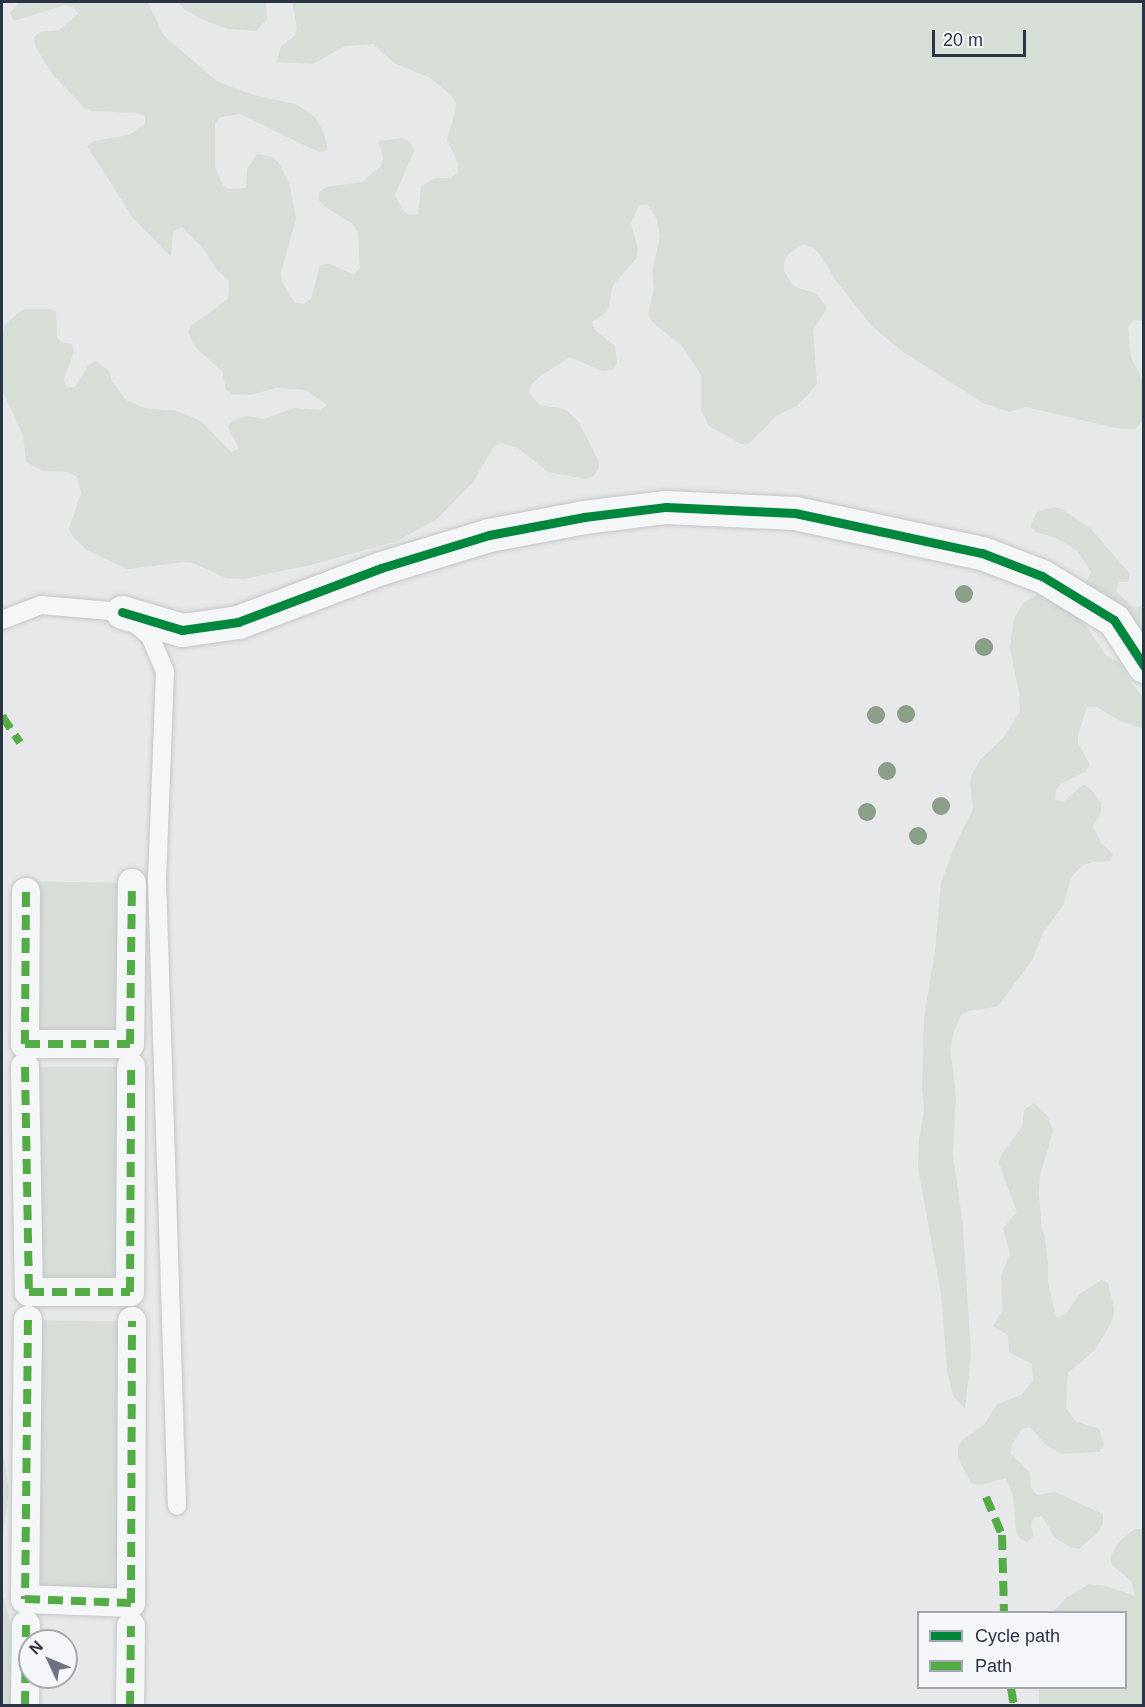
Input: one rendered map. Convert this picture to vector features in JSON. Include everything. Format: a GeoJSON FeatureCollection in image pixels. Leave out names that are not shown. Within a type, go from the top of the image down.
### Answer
{"type":"FeatureCollection","features":[{"type":"Feature","properties":{"kind":"street"},"geometry":{"type":"LineString","coordinates":[[122,612],[182,630],[238,622],[381,568],[489,535],[584,517],[666,507],[795,513],[982,553],[1042,576],[1114,620],[1143,666]]}},
{"type":"Feature","properties":{"kind":"street"},"geometry":{"type":"LineString","coordinates":[[26,892],[25,1044],[130,1044],[132,883]]}},
{"type":"Feature","properties":{"kind":"street"},"geometry":{"type":"LineString","coordinates":[[25,1067],[29,1292],[130,1292],[131,1067]]}},
{"type":"Feature","properties":{"kind":"street"},"geometry":{"type":"LineString","coordinates":[[28,1320],[25,1599],[131,1603],[132,1321]]}},
{"type":"Feature","properties":{"kind":"street"},"geometry":{"type":"LineString","coordinates":[[25,1706],[26,1625]]}},
{"type":"Feature","properties":{"kind":"street"},"geometry":{"type":"LineString","coordinates":[[130,1706],[131,1626]]}},
{"type":"Feature","properties":{"kind":"lane"},"geometry":{"type":"LineString","coordinates":[[2,620],[41,605],[122,612],[150,636],[165,672],[157,880],[177,1506]]}},
{"type":"Feature","properties":{"kind":"shaded area"},"geometry":{"type":"Polygon","coordinates":[[[20,2],[148,2],[164,36],[218,82],[254,95],[296,104],[316,118],[324,134],[328,150],[319,152],[240,114],[221,117],[215,123],[215,167],[223,185],[229,189],[246,188],[247,169],[257,154],[273,157],[279,163],[290,186],[296,219],[281,272],[282,282],[295,303],[304,304],[311,299],[320,265],[330,264],[354,275],[360,268],[358,232],[353,224],[324,206],[318,199],[320,191],[327,187],[362,182],[381,166],[383,157],[378,141],[403,138],[410,142],[414,151],[395,195],[402,210],[410,215],[418,214],[421,187],[434,178],[451,178],[458,172],[458,163],[447,140],[456,103],[451,95],[430,78],[394,63],[373,44],[345,46],[313,64],[277,62],[281,46],[295,36],[297,28],[292,2],[1143,2],[1144,321],[1133,320],[1128,328],[1131,358],[1143,380],[1143,421],[1135,429],[1116,428],[1026,407],[1009,412],[983,403],[899,349],[871,325],[837,282],[819,253],[803,244],[788,254],[784,262],[784,271],[793,286],[817,294],[827,308],[813,330],[817,384],[798,405],[775,417],[750,443],[741,444],[709,426],[701,410],[701,374],[681,345],[652,322],[648,314],[654,289],[652,272],[660,237],[657,219],[647,204],[639,205],[631,223],[638,250],[636,259],[613,285],[607,312],[592,322],[595,330],[615,346],[617,363],[612,370],[602,371],[570,357],[539,377],[532,384],[529,392],[539,405],[565,409],[578,421],[598,460],[599,468],[594,476],[585,479],[548,472],[518,448],[500,443],[493,448],[473,482],[437,519],[395,542],[310,565],[244,579],[226,578],[193,563],[184,562],[127,569],[87,550],[73,537],[69,529],[81,493],[77,477],[68,472],[42,471],[26,462],[23,435],[2,390],[2,336],[5,325],[17,314],[24,309],[56,311],[57,338],[63,343],[72,344],[74,352],[64,379],[66,387],[75,387],[88,366],[96,361],[109,371],[112,381],[126,400],[144,408],[177,411],[201,421],[231,452],[239,449],[228,426],[233,420],[248,416],[263,419],[295,408],[320,410],[327,405],[305,390],[277,388],[250,395],[232,394],[226,389],[222,371],[196,348],[188,332],[192,325],[228,299],[229,281],[217,270],[203,248],[182,227],[173,231],[171,257],[133,218],[87,146],[94,141],[129,135],[145,124],[145,116],[137,113],[91,111],[84,107],[53,75],[35,46],[34,37],[40,32],[59,30],[78,14],[73,7],[65,5],[14,21],[10,13],[20,2]]]}},
{"type":"Feature","properties":{"kind":"shaded area"},"geometry":{"type":"Polygon","coordinates":[[[178,2],[266,2],[267,19],[256,31],[228,29],[201,19],[185,10],[178,2]]]}},
{"type":"Feature","properties":{"kind":"shaded area"},"geometry":{"type":"Polygon","coordinates":[[[1053,507],[1062,509],[1091,529],[1130,574],[1128,582],[1119,582],[1116,591],[1134,608],[1142,606],[1143,600],[1143,639],[1084,587],[1091,572],[1077,550],[1054,537],[1037,533],[1030,527],[1037,512],[1053,507]]]}},
{"type":"Feature","properties":{"kind":"shaded area"},"geometry":{"type":"Polygon","coordinates":[[[1040,593],[1056,597],[1086,626],[1106,655],[1121,664],[1132,684],[1143,697],[1143,729],[1118,720],[1097,707],[1087,707],[1078,734],[1078,743],[1090,765],[1085,772],[1061,784],[1056,790],[1055,799],[1063,802],[1083,785],[1090,788],[1101,803],[1101,812],[1093,827],[1101,843],[1113,854],[1110,861],[1083,865],[1071,877],[1064,904],[1043,933],[1033,959],[1002,1001],[995,1007],[969,1011],[961,1015],[954,1031],[950,1048],[956,1096],[953,1155],[963,1226],[971,1355],[965,1409],[953,1396],[947,1369],[941,1294],[918,1168],[919,1140],[924,1109],[922,1090],[924,1018],[935,952],[941,882],[957,841],[973,809],[970,783],[972,774],[980,760],[1004,737],[1020,711],[1019,692],[1010,648],[1014,618],[1024,602],[1040,593]]]}},
{"type":"Feature","properties":{"kind":"shaded area"},"geometry":{"type":"Polygon","coordinates":[[[26,881],[132,883],[129,1044],[23,1042],[26,881]]]}},
{"type":"Feature","properties":{"kind":"shaded area"},"geometry":{"type":"Polygon","coordinates":[[[25,1067],[131,1067],[131,1292],[25,1292],[25,1067]]]}},
{"type":"Feature","properties":{"kind":"shaded area"},"geometry":{"type":"Polygon","coordinates":[[[1034,1103],[1047,1115],[1053,1131],[1040,1176],[1039,1194],[1048,1264],[1048,1283],[1057,1317],[1065,1315],[1080,1294],[1101,1280],[1108,1283],[1114,1309],[1113,1319],[1095,1350],[1068,1373],[1066,1408],[1075,1421],[1099,1429],[1104,1445],[1099,1452],[1062,1454],[1047,1446],[1030,1427],[1022,1429],[1012,1444],[1011,1454],[1029,1472],[1031,1488],[1037,1495],[1055,1492],[1103,1514],[1103,1524],[1098,1532],[1079,1549],[1070,1547],[1055,1538],[1042,1516],[1033,1518],[1031,1527],[1034,1535],[1028,1542],[1020,1539],[1016,1531],[1013,1495],[1006,1478],[980,1485],[971,1483],[958,1458],[958,1449],[962,1440],[984,1425],[997,1404],[1021,1395],[1033,1381],[1032,1364],[1009,1352],[1008,1335],[993,1326],[1002,1311],[1001,1276],[1010,1253],[1003,1228],[1017,1212],[999,1163],[1001,1155],[1022,1127],[1024,1110],[1034,1103]]]}},
{"type":"Feature","properties":{"kind":"shaded area"},"geometry":{"type":"Polygon","coordinates":[[[28,1320],[132,1322],[127,1601],[23,1599],[28,1320]]]}},
{"type":"Feature","properties":{"kind":"shaded area"},"geometry":{"type":"Polygon","coordinates":[[[2,1447],[9,1491],[2,1544],[2,1447]]]}},
{"type":"Feature","properties":{"kind":"shaded area"},"geometry":{"type":"Polygon","coordinates":[[[1134,1529],[1143,1529],[1143,1705],[1039,1705],[1039,1689],[1127,1689],[1127,1611],[1054,1611],[1066,1598],[1089,1584],[1106,1586],[1135,1596],[1131,1581],[1112,1565],[1110,1557],[1119,1542],[1134,1529]]]}},
{"type":"Feature","properties":{"kind":"shaded area"},"geometry":{"type":"Polygon","coordinates":[[[2,1593],[14,1634],[13,1699],[10,1705],[2,1705],[2,1593]]]}},
{"type":"Feature","properties":{"kind":"marked path"},"geometry":{"type":"LineString","coordinates":[[2,716],[20,743]]}},
{"type":"Feature","properties":{"kind":"marked path"},"geometry":{"type":"LineString","coordinates":[[26,892],[25,1044],[130,1044],[132,883]]}},
{"type":"Feature","properties":{"kind":"marked path"},"geometry":{"type":"LineString","coordinates":[[25,1067],[29,1292],[130,1292],[131,1067]]}},
{"type":"Feature","properties":{"kind":"marked path"},"geometry":{"type":"LineString","coordinates":[[28,1320],[25,1599],[131,1603],[132,1321]]}},
{"type":"Feature","properties":{"kind":"marked path"},"geometry":{"type":"LineString","coordinates":[[986,1497],[1002,1535],[1004,1611]]}},
{"type":"Feature","properties":{"kind":"marked path"},"geometry":{"type":"LineString","coordinates":[[25,1706],[26,1625]]}},
{"type":"Feature","properties":{"kind":"marked path"},"geometry":{"type":"LineString","coordinates":[[130,1706],[131,1626]]}},
{"type":"Feature","properties":{"kind":"marked path"},"geometry":{"type":"LineString","coordinates":[[1011,1689],[1014,1706]]}},
{"type":"Feature","properties":{"kind":"cycle path"},"geometry":{"type":"LineString","coordinates":[[122,612],[182,630],[238,622],[381,568],[489,535],[584,517],[666,507],[795,513],[982,553],[1042,576],[1114,620],[1144,666]]}}]}
